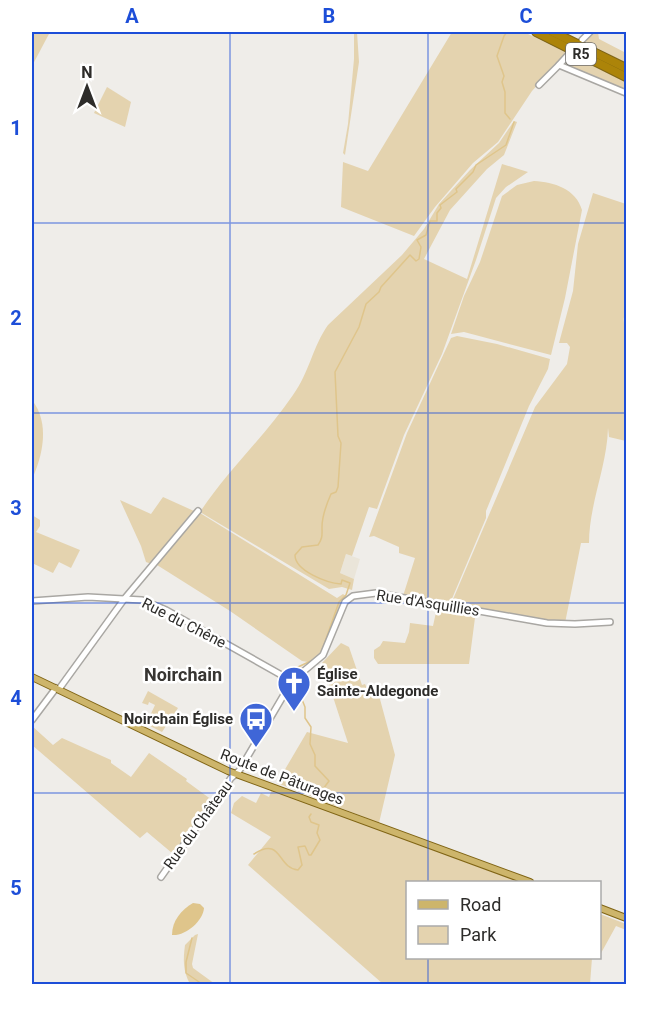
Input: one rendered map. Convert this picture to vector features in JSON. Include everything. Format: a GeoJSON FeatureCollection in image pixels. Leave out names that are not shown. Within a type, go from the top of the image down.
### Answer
{"type":"FeatureCollection","features":[{"type":"Feature","properties":{"kind":"highway","name":"R5"},"geometry":{"type":"LineString","coordinates":[[536,32],[627,77]]}},
{"type":"Feature","properties":{"kind":"highway","name":"R5"},"geometry":{"type":"LineString","coordinates":[[553,32],[627,68]]}},
{"type":"Feature","properties":{"kind":"main road","name":"Route de Pâturages"},"geometry":{"type":"LineString","coordinates":[[32,677],[236,774],[527,881]]}},
{"type":"Feature","properties":{"kind":"main road"},"geometry":{"type":"LineString","coordinates":[[601,908],[627,918]]}},
{"type":"Feature","properties":{"kind":"street"},"geometry":{"type":"LineString","coordinates":[[582,40],[590,32]]}},
{"type":"Feature","properties":{"kind":"street"},"geometry":{"type":"LineString","coordinates":[[539,85],[569,54]]}},
{"type":"Feature","properties":{"kind":"street"},"geometry":{"type":"LineString","coordinates":[[559,65],[627,93]]}},
{"type":"Feature","properties":{"kind":"street"},"geometry":{"type":"LineString","coordinates":[[32,720],[125,598],[198,511]]}},
{"type":"Feature","properties":{"kind":"street","name":"Rue d'Asquillies"},"geometry":{"type":"LineString","coordinates":[[292,681],[323,656],[345,602],[353,596],[388,594],[547,622],[575,624],[610,622]]}},
{"type":"Feature","properties":{"kind":"street","name":"Rue du Chêne"},"geometry":{"type":"LineString","coordinates":[[32,601],[88,597],[142,600],[166,610],[292,681]]}},
{"type":"Feature","properties":{"kind":"street","name":"Rue du Château"},"geometry":{"type":"LineString","coordinates":[[161,877],[239,771],[292,681]]}},
{"type":"Feature","properties":{"kind":"shaded area"},"geometry":{"type":"Polygon","coordinates":[[[346,554],[360,559],[354,579],[340,573],[346,554]]]}},
{"type":"Feature","properties":{"kind":"shaded area"},"geometry":{"type":"Polygon","coordinates":[[[193,903],[200,904],[204,908],[201,918],[183,933],[172,935],[178,916],[193,903]]]}},
{"type":"Feature","properties":{"kind":"green space"},"geometry":{"type":"Polygon","coordinates":[[[32,32],[50,32],[32,66],[32,32]]]}},
{"type":"Feature","properties":{"kind":"green space"},"geometry":{"type":"Polygon","coordinates":[[[354,32],[357,32],[359,62],[345,155],[343,153],[354,59],[354,32]]]}},
{"type":"Feature","properties":{"kind":"green space"},"geometry":{"type":"Polygon","coordinates":[[[452,32],[524,32],[567,53],[532,91],[498,142],[473,163],[435,207],[414,236],[341,207],[343,162],[368,171],[452,32]]]}},
{"type":"Feature","properties":{"kind":"green space"},"geometry":{"type":"Polygon","coordinates":[[[593,32],[598,32],[599,39],[626,53],[626,63],[584,41],[593,32]]]}},
{"type":"Feature","properties":{"kind":"green space"},"geometry":{"type":"Polygon","coordinates":[[[570,55],[626,82],[626,90],[565,65],[570,55]]]}},
{"type":"Feature","properties":{"kind":"green space"},"geometry":{"type":"Polygon","coordinates":[[[107,87],[131,102],[125,127],[94,113],[107,87]]]}},
{"type":"Feature","properties":{"kind":"green space"},"geometry":{"type":"Polygon","coordinates":[[[514,121],[517,122],[504,155],[487,169],[450,210],[424,259],[467,279],[502,164],[528,172],[506,187],[496,198],[442,354],[404,435],[377,509],[369,507],[352,556],[346,554],[340,573],[354,579],[352,590],[342,587],[329,589],[200,512],[293,395],[328,325],[402,255],[424,229],[439,204],[499,143],[514,121]]]}},
{"type":"Feature","properties":{"kind":"green space"},"geometry":{"type":"Polygon","coordinates":[[[534,181],[563,188],[575,197],[582,210],[551,355],[464,332],[451,334],[464,296],[480,262],[502,196],[517,185],[534,181]]]}},
{"type":"Feature","properties":{"kind":"green space"},"geometry":{"type":"Polygon","coordinates":[[[593,193],[626,204],[626,305],[623,323],[626,311],[626,441],[609,437],[608,428],[589,543],[581,543],[565,623],[451,604],[535,407],[567,364],[570,347],[567,343],[559,343],[573,291],[578,244],[593,193]]]}},
{"type":"Feature","properties":{"kind":"green space"},"geometry":{"type":"Polygon","coordinates":[[[457,336],[497,344],[550,359],[548,369],[529,406],[451,601],[447,603],[403,596],[415,558],[399,553],[399,547],[374,536],[369,537],[407,433],[451,338],[457,336]]]}},
{"type":"Feature","properties":{"kind":"green space"},"geometry":{"type":"Polygon","coordinates":[[[32,400],[41,419],[43,439],[42,450],[32,479],[32,400]]]}},
{"type":"Feature","properties":{"kind":"green space"},"geometry":{"type":"Polygon","coordinates":[[[163,497],[194,511],[154,565],[146,562],[120,500],[151,514],[163,497]]]}},
{"type":"Feature","properties":{"kind":"green space"},"geometry":{"type":"Polygon","coordinates":[[[200,513],[337,598],[343,594],[347,597],[342,604],[326,648],[314,663],[302,661],[230,611],[157,565],[200,513]]]}},
{"type":"Feature","properties":{"kind":"green space"},"geometry":{"type":"Polygon","coordinates":[[[32,515],[40,520],[40,526],[36,532],[80,550],[71,568],[59,562],[53,573],[32,563],[32,515]]]}},
{"type":"Feature","properties":{"kind":"green space"},"geometry":{"type":"Polygon","coordinates":[[[438,603],[476,610],[469,664],[378,664],[374,658],[374,650],[383,641],[405,643],[410,623],[433,626],[438,603]]]}},
{"type":"Feature","properties":{"kind":"green space"},"geometry":{"type":"Polygon","coordinates":[[[341,643],[349,647],[362,685],[365,684],[368,690],[377,688],[395,755],[379,823],[277,783],[307,732],[348,743],[322,663],[341,643]]]}},
{"type":"Feature","properties":{"kind":"green space"},"geometry":{"type":"Polygon","coordinates":[[[148,691],[178,708],[162,732],[148,725],[155,705],[149,702],[148,705],[142,703],[148,691]]]}},
{"type":"Feature","properties":{"kind":"green space"},"geometry":{"type":"Polygon","coordinates":[[[32,726],[53,745],[62,738],[111,760],[111,763],[131,777],[149,753],[187,779],[186,781],[212,800],[180,846],[172,853],[147,832],[140,838],[32,745],[32,726]]]}},
{"type":"Feature","properties":{"kind":"green space"},"geometry":{"type":"Polygon","coordinates":[[[273,787],[527,881],[406,881],[406,959],[592,959],[590,984],[383,984],[248,865],[271,837],[231,813],[234,803],[242,796],[256,803],[261,793],[269,797],[273,787]]]}},
{"type":"Feature","properties":{"kind":"green space"},"geometry":{"type":"Polygon","coordinates":[[[601,914],[626,924],[626,930],[616,926],[601,953],[601,914]]]}},
{"type":"Feature","properties":{"kind":"green space"},"geometry":{"type":"Polygon","coordinates":[[[198,934],[193,968],[215,984],[190,984],[186,975],[185,945],[198,934]]]}},
{"type":"Feature","properties":{"kind":"waterway"},"geometry":{"type":"LineString","coordinates":[[507,32],[497,56],[504,76],[502,82],[505,92],[505,113],[510,119]]}},
{"type":"Feature","properties":{"kind":"waterway"},"geometry":{"type":"LineString","coordinates":[[321,653],[339,602],[346,595],[350,583],[342,580],[341,584],[320,579],[300,566],[295,555],[302,547],[320,543],[326,505],[331,494],[336,492],[338,487],[341,443],[338,436],[335,372],[359,327],[366,304],[410,255],[416,261],[419,259],[421,247],[417,240],[426,235],[430,221],[437,221],[440,205],[457,192],[456,189],[473,172],[476,165],[506,145],[514,122]]}},
{"type":"Feature","properties":{"kind":"waterway"},"geometry":{"type":"LineString","coordinates":[[294,672],[298,667],[315,659]]}},
{"type":"Feature","properties":{"kind":"waterway"},"geometry":{"type":"LineString","coordinates":[[297,687],[305,707],[305,718],[311,727],[310,744],[315,755],[315,766],[329,781],[317,797]]}},
{"type":"Feature","properties":{"kind":"waterway"},"geometry":{"type":"LineString","coordinates":[[254,854],[263,849],[270,849],[275,851],[291,868],[298,870],[302,865],[298,847],[305,846],[311,855],[320,840],[317,833],[319,825],[311,822],[309,817],[311,814]]}},
{"type":"Feature","properties":{"kind":"waterway"},"geometry":{"type":"LineString","coordinates":[[192,938],[186,962],[186,973],[202,984]]}},
{"type":"Feature","properties":{"kind":"place","name":"Église Sainte-Aldegonde"},"geometry":{"type":"Point","coordinates":[294,712]}},
{"type":"Feature","properties":{"kind":"place","name":"Noirchain Église"},"geometry":{"type":"Point","coordinates":[256,748]}},
{"type":"Feature","properties":{"kind":"district","name":"Noirchain"},"geometry":{"type":"Point","coordinates":[183,674]}}]}
